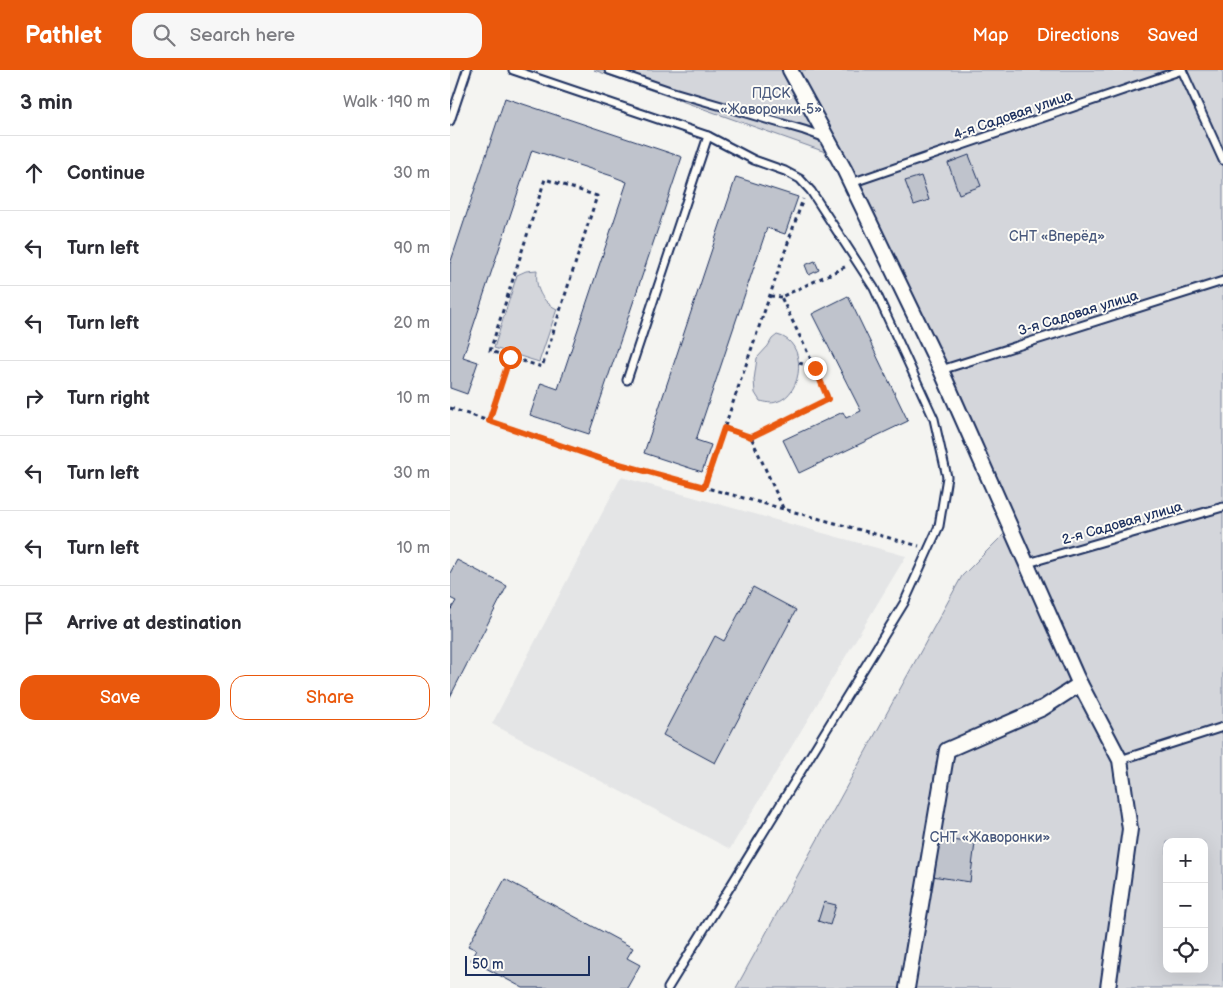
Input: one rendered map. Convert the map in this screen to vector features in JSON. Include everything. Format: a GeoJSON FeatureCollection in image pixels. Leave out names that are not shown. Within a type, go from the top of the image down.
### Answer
{"type":"FeatureCollection","features":[{"type":"Feature","properties":{"kind":"street"},"geometry":{"type":"LineString","coordinates":[[790,70],[851,183],[941,370],[1080,684],[1120,760],[1130,829],[1108,988]]}},
{"type":"Feature","properties":{"kind":"street"},"geometry":{"type":"LineString","coordinates":[[907,988],[947,750],[1043,708],[1080,684]]}},
{"type":"Feature","properties":{"kind":"lane"},"geometry":{"type":"LineString","coordinates":[[450,121],[467,70]]}},
{"type":"Feature","properties":{"kind":"lane"},"geometry":{"type":"LineString","coordinates":[[513,70],[708,136],[754,160],[785,171],[800,180],[807,187],[874,288],[934,418],[947,477],[939,526],[904,603],[668,988]]}},
{"type":"Feature","properties":{"kind":"lane"},"geometry":{"type":"LineString","coordinates":[[609,70],[670,91],[827,138]]}},
{"type":"Feature","properties":{"kind":"lane"},"geometry":{"type":"LineString","coordinates":[[1182,70],[1223,160]]}},
{"type":"Feature","properties":{"kind":"lane","name":"4-я Садовая улица"},"geometry":{"type":"LineString","coordinates":[[851,183],[1182,70]]}},
{"type":"Feature","properties":{"kind":"lane"},"geometry":{"type":"LineString","coordinates":[[627,380],[708,136]]}},
{"type":"Feature","properties":{"kind":"lane","name":"3-я Садовая улица"},"geometry":{"type":"LineString","coordinates":[[941,370],[1223,281]]}},
{"type":"Feature","properties":{"kind":"lane","name":"2-я Садовая улица"},"geometry":{"type":"LineString","coordinates":[[1028,563],[1223,507]]}},
{"type":"Feature","properties":{"kind":"lane"},"geometry":{"type":"LineString","coordinates":[[1120,760],[1223,727]]}},
{"type":"Feature","properties":{"kind":"path"},"geometry":{"type":"LineString","coordinates":[[545,179],[597,196],[542,367],[510,357],[490,351],[545,179]]}},
{"type":"Feature","properties":{"kind":"path"},"geometry":{"type":"LineString","coordinates":[[704,487],[807,187]]}},
{"type":"Feature","properties":{"kind":"path"},"geometry":{"type":"LineString","coordinates":[[770,296],[781,297],[857,261]]}},
{"type":"Feature","properties":{"kind":"path"},"geometry":{"type":"LineString","coordinates":[[724,428],[751,437],[828,399],[781,297]]}},
{"type":"Feature","properties":{"kind":"path"},"geometry":{"type":"LineString","coordinates":[[489,421],[510,357]]}},
{"type":"Feature","properties":{"kind":"path"},"geometry":{"type":"LineString","coordinates":[[799,363],[815,368]]}},
{"type":"Feature","properties":{"kind":"path"},"geometry":{"type":"LineString","coordinates":[[450,408],[601,459],[929,548]]}},
{"type":"Feature","properties":{"kind":"path"},"geometry":{"type":"LineString","coordinates":[[751,437],[782,508]]}},
{"type":"Feature","properties":{"kind":"shaded area"},"geometry":{"type":"Polygon","coordinates":[[[621,477],[906,556],[730,849],[492,724],[621,477]]]}},
{"type":"Feature","properties":{"kind":"green space","name":"СНТ «Вперёд»"},"geometry":{"type":"Polygon","coordinates":[[[594,70],[1223,70],[1223,988],[736,988],[962,576],[1006,532],[876,243],[831,154],[594,70]]]}},
{"type":"Feature","properties":{"kind":"green space"},"geometry":{"type":"Polygon","coordinates":[[[537,270],[537,283],[540,293],[551,306],[557,309],[539,362],[494,348],[517,275],[526,271],[537,270]]]}},
{"type":"Feature","properties":{"kind":"green space"},"geometry":{"type":"Polygon","coordinates":[[[777,335],[787,339],[794,347],[798,357],[799,368],[797,379],[785,397],[776,402],[768,403],[760,401],[755,393],[754,380],[757,358],[777,335]]]}},
{"type":"Feature","properties":{"kind":"building"},"geometry":{"type":"Polygon","coordinates":[[[505,98],[682,157],[589,434],[530,415],[541,383],[558,389],[627,182],[612,176],[532,150],[463,357],[478,362],[467,394],[450,388],[450,264],[505,98]]]}},
{"type":"Feature","properties":{"kind":"building"},"geometry":{"type":"Polygon","coordinates":[[[969,155],[981,186],[959,194],[948,163],[969,155]]]}},
{"type":"Feature","properties":{"kind":"building"},"geometry":{"type":"Polygon","coordinates":[[[921,176],[929,200],[914,205],[905,181],[921,176]]]}},
{"type":"Feature","properties":{"kind":"building"},"geometry":{"type":"Polygon","coordinates":[[[736,177],[798,197],[785,234],[767,228],[696,440],[711,445],[702,472],[644,453],[736,177]]]}},
{"type":"Feature","properties":{"kind":"building"},"geometry":{"type":"Polygon","coordinates":[[[815,261],[819,270],[809,275],[805,265],[815,261]]]}},
{"type":"Feature","properties":{"kind":"building"},"geometry":{"type":"Polygon","coordinates":[[[848,296],[908,421],[799,473],[783,440],[843,412],[846,418],[861,411],[812,314],[848,296]]]}},
{"type":"Feature","properties":{"kind":"building"},"geometry":{"type":"Polygon","coordinates":[[[457,560],[507,586],[450,697],[450,611],[456,601],[450,598],[450,573],[457,560]]]}},
{"type":"Feature","properties":{"kind":"building"},"geometry":{"type":"Polygon","coordinates":[[[753,587],[796,610],[715,763],[663,735],[715,636],[724,641],[753,587]]]}},
{"type":"Feature","properties":{"kind":"building"},"geometry":{"type":"Polygon","coordinates":[[[937,838],[975,843],[970,882],[932,876],[937,838]]]}},
{"type":"Feature","properties":{"kind":"building"},"geometry":{"type":"Polygon","coordinates":[[[505,879],[633,948],[627,958],[640,965],[627,988],[523,988],[471,960],[477,950],[468,946],[505,879]]]}},
{"type":"Feature","properties":{"kind":"building"},"geometry":{"type":"Polygon","coordinates":[[[824,902],[836,905],[830,925],[818,921],[824,902]]]}},
{"type":"Feature","properties":{"kind":"route"},"geometry":{"type":"LineString","coordinates":[[510,357],[489,421],[601,459],[704,487],[724,428],[751,437],[828,399],[815,368]]}},
{"type":"Feature","properties":{"kind":"park label","name":"ПДСК «Жаворонки-5»"},"geometry":{"type":"Point","coordinates":[771,102]}},
{"type":"Feature","properties":{"kind":"park label","name":"СНТ «Жаворонки»"},"geometry":{"type":"Point","coordinates":[990,837]}}]}
